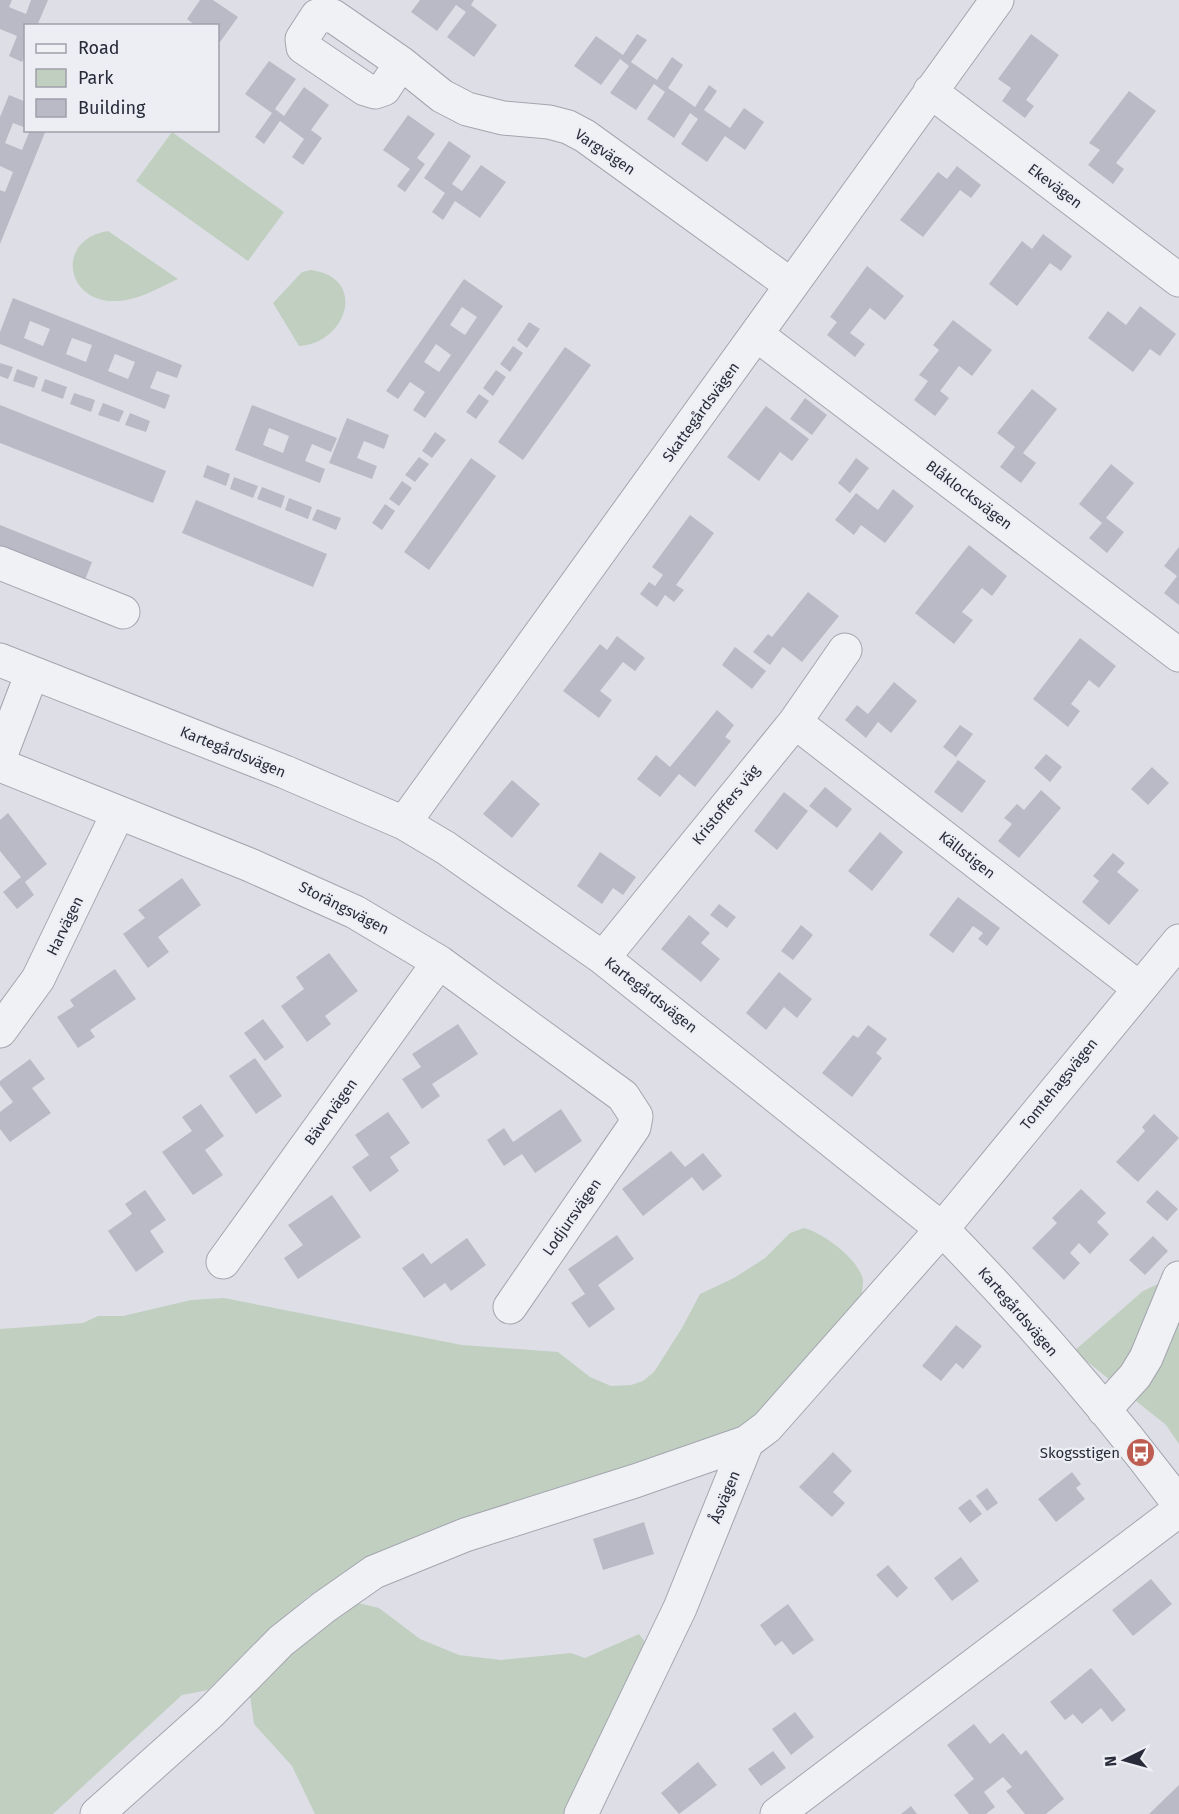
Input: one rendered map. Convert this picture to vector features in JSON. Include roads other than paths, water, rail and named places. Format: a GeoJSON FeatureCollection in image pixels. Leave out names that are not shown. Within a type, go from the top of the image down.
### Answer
{"type":"FeatureCollection","features":[{"type":"Feature","properties":{"kind":"street","name":"Skattegårdsvägen"},"geometry":{"type":"LineString","coordinates":[[404,823],[997,0]]}},
{"type":"Feature","properties":{"kind":"street","name":"Vargvägen"},"geometry":{"type":"LineString","coordinates":[[401,63],[442,96],[467,109],[503,118],[549,122],[568,127],[585,136],[791,285]]}},
{"type":"Feature","properties":{"kind":"street","name":"Ekevägen"},"geometry":{"type":"LineString","coordinates":[[930,91],[1179,280]]}},
{"type":"Feature","properties":{"kind":"street","name":"Blåklocksvägen"},"geometry":{"type":"LineString","coordinates":[[757,335],[1179,655]]}},
{"type":"Feature","properties":{"kind":"street"},"geometry":{"type":"LineString","coordinates":[[0,563],[123,612]]}},
{"type":"Feature","properties":{"kind":"street","name":"Kristoffers väg"},"geometry":{"type":"LineString","coordinates":[[603,958],[795,722],[844,650]]}},
{"type":"Feature","properties":{"kind":"street","name":"Kartegårdsvägen"},"geometry":{"type":"LineString","coordinates":[[0,660],[285,772],[404,823],[446,848],[603,958],[942,1229],[991,1280],[1104,1410],[1179,1504]]}},
{"type":"Feature","properties":{"kind":"street"},"geometry":{"type":"LineString","coordinates":[[0,757],[32,673]]}},
{"type":"Feature","properties":{"kind":"street","name":"Källstigen"},"geometry":{"type":"LineString","coordinates":[[795,722],[1139,988]]}},
{"type":"Feature","properties":{"kind":"street","name":"Storängsvägen"},"geometry":{"type":"LineString","coordinates":[[0,765],[307,889],[355,912],[439,962],[623,1096],[636,1116],[634,1127]]}},
{"type":"Feature","properties":{"kind":"street","name":"Harvägen"},"geometry":{"type":"LineString","coordinates":[[0,1031],[38,979],[118,813]]}},
{"type":"Feature","properties":{"kind":"street","name":"Tomtehagsvägen"},"geometry":{"type":"LineString","coordinates":[[942,1229],[1179,941]]}},
{"type":"Feature","properties":{"kind":"street","name":"Bävervägen"},"geometry":{"type":"LineString","coordinates":[[223,1262],[439,962]]}},
{"type":"Feature","properties":{"kind":"street","name":"Lodjursvägen"},"geometry":{"type":"LineString","coordinates":[[510,1307],[634,1127]]}},
{"type":"Feature","properties":{"kind":"street","name":"Åsvägen"},"geometry":{"type":"LineString","coordinates":[[581,1814],[680,1608],[747,1442],[767,1427],[942,1229]]}},
{"type":"Feature","properties":{"kind":"street"},"geometry":{"type":"LineString","coordinates":[[1104,1410],[1135,1376],[1146,1358],[1179,1278]]}},
{"type":"Feature","properties":{"kind":"street"},"geometry":{"type":"LineString","coordinates":[[97,1814],[210,1713],[281,1641],[374,1572],[465,1535],[635,1481],[747,1442]]}},
{"type":"Feature","properties":{"kind":"street"},"geometry":{"type":"LineString","coordinates":[[777,1814],[1179,1510]]}},
{"type":"Feature","properties":{"kind":"place","name":"Skogsstigen"},"geometry":{"type":"Point","coordinates":[1141,1453]}}]}
